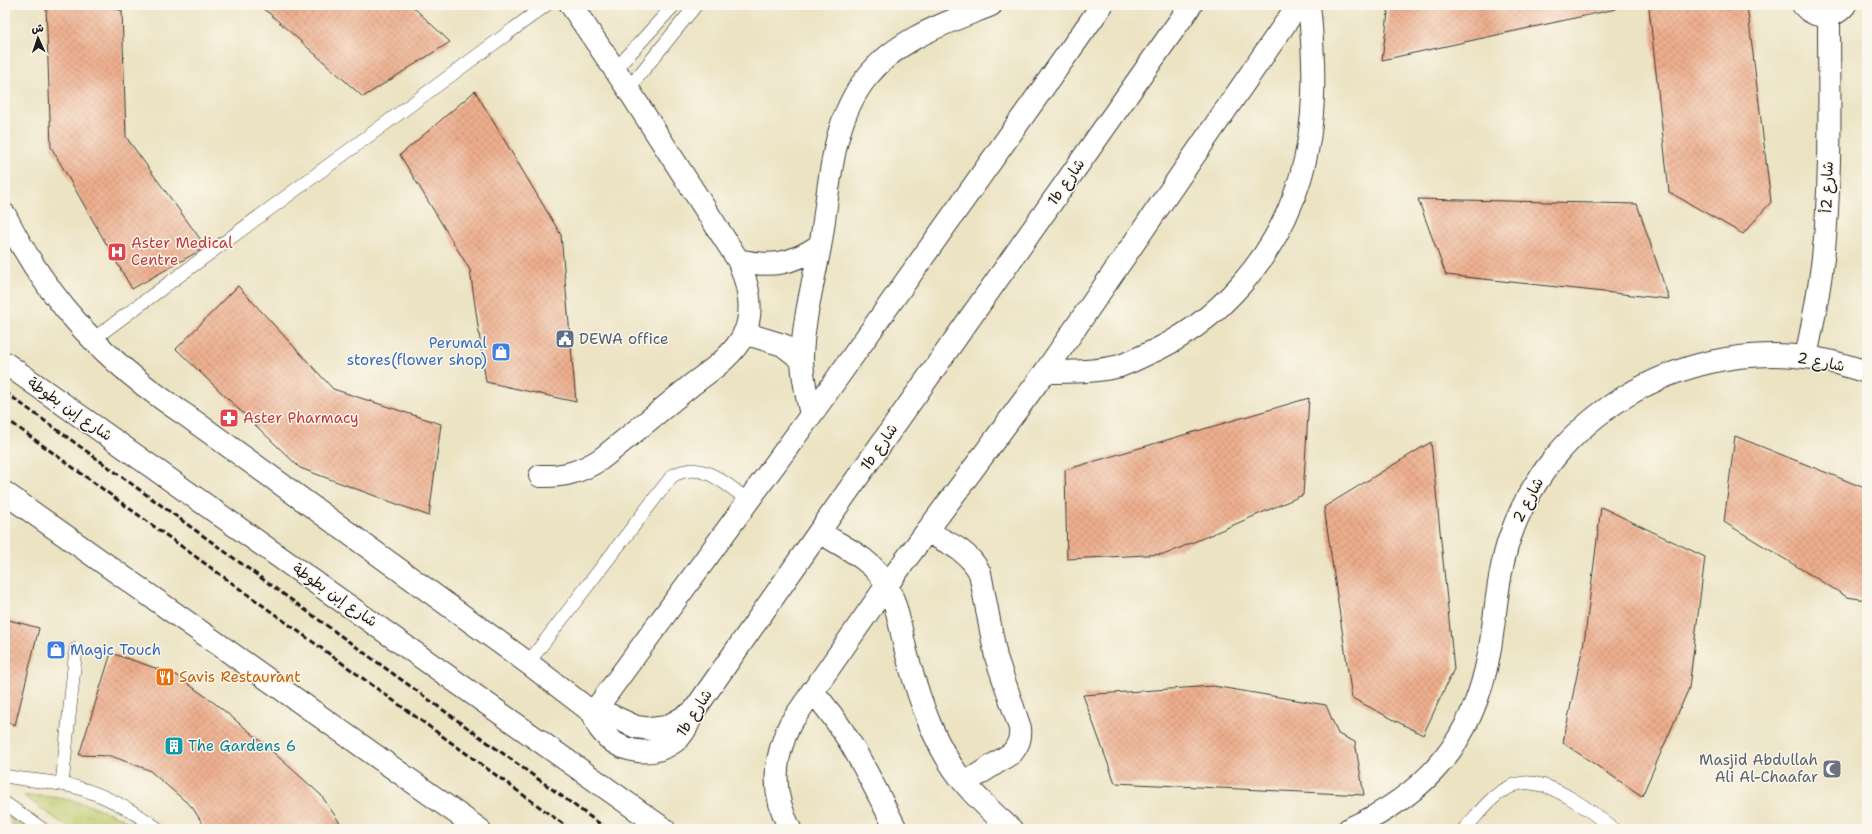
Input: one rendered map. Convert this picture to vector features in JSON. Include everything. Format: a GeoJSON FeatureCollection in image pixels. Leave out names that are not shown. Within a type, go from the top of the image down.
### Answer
{"type":"FeatureCollection","features":[{"type":"Feature","properties":{"kind":"street"},"geometry":{"type":"LineString","coordinates":[[540,476],[572,474],[588,468],[601,459],[728,356],[744,333],[749,315],[750,296],[745,277],[738,260],[628,89],[571,5]]}},
{"type":"Feature","properties":{"kind":"street"},"geometry":{"type":"LineString","coordinates":[[811,415],[802,360],[804,337],[839,134],[846,114],[866,78],[891,53],[914,38],[990,5]]}},
{"type":"Feature","properties":{"kind":"street"},"geometry":{"type":"LineString","coordinates":[[5,215],[11,240],[64,309],[120,368],[528,663],[593,712],[811,415],[1102,5]]}},
{"type":"Feature","properties":{"kind":"street","name":"1b شارع"},"geometry":{"type":"LineString","coordinates":[[593,712],[599,728],[611,741],[626,749],[642,752],[659,750],[674,742],[685,730],[694,712],[819,532],[1191,5]]}},
{"type":"Feature","properties":{"kind":"street"},"geometry":{"type":"LineString","coordinates":[[790,829],[782,813],[777,791],[776,768],[780,745],[790,724],[887,585],[928,532],[1045,372],[1298,5]]}},
{"type":"Feature","properties":{"kind":"street"},"geometry":{"type":"LineString","coordinates":[[1045,372],[1089,371],[1121,365],[1162,348],[1200,324],[1233,293],[1262,259],[1284,220],[1300,179],[1309,136],[1313,64],[1309,5]]}},
{"type":"Feature","properties":{"kind":"street"},"geometry":{"type":"LineString","coordinates":[[1803,5],[1818,16],[1837,10]]}},
{"type":"Feature","properties":{"kind":"street","name":"شارع 2أ"},"geometry":{"type":"LineString","coordinates":[[1806,357],[1818,291],[1826,224],[1837,10]]}},
{"type":"Feature","properties":{"kind":"street"},"geometry":{"type":"LineString","coordinates":[[738,260],[755,264],[778,264],[790,261],[806,254],[820,245]]}},
{"type":"Feature","properties":{"kind":"street"},"geometry":{"type":"LineString","coordinates":[[744,333],[783,346],[802,360]]}},
{"type":"Feature","properties":{"kind":"street","name":"شارع 2"},"geometry":{"type":"LineString","coordinates":[[1349,829],[1393,806],[1416,789],[1437,768],[1455,744],[1469,719],[1480,691],[1488,655],[1501,568],[1510,537],[1522,507],[1538,479],[1558,452],[1581,429],[1606,408],[1649,382],[1699,364],[1751,355],[1806,357],[1830,361],[1867,372]]}},
{"type":"Feature","properties":{"kind":"street","name":"شارع إبن بطوطة"},"geometry":{"type":"LineString","coordinates":[[5,364],[664,829]]}},
{"type":"Feature","properties":{"kind":"street"},"geometry":{"type":"LineString","coordinates":[[5,493],[479,829]]}},
{"type":"Feature","properties":{"kind":"street"},"geometry":{"type":"LineString","coordinates":[[819,532],[861,558],[876,570],[887,585],[894,603],[917,690],[930,723],[946,754],[965,783],[990,810],[1011,829]]}},
{"type":"Feature","properties":{"kind":"street"},"geometry":{"type":"LineString","coordinates":[[928,532],[961,550],[975,564],[980,573],[996,657],[1020,728],[1018,745],[1012,753],[965,783]]}},
{"type":"Feature","properties":{"kind":"street"},"geometry":{"type":"LineString","coordinates":[[812,691],[829,709],[843,730],[896,829]]}},
{"type":"Feature","properties":{"kind":"lane"},"geometry":{"type":"LineString","coordinates":[[92,340],[546,5]]}},
{"type":"Feature","properties":{"kind":"lane"},"geometry":{"type":"LineString","coordinates":[[615,70],[674,5]]}},
{"type":"Feature","properties":{"kind":"lane"},"geometry":{"type":"LineString","coordinates":[[628,89],[696,5]]}},
{"type":"Feature","properties":{"kind":"lane"},"geometry":{"type":"LineString","coordinates":[[528,663],[672,476],[680,471],[700,470],[710,474],[748,500]]}},
{"type":"Feature","properties":{"kind":"lane"},"geometry":{"type":"LineString","coordinates":[[62,784],[76,649]]}},
{"type":"Feature","properties":{"kind":"lane"},"geometry":{"type":"LineString","coordinates":[[5,776],[80,788],[111,801],[142,818],[158,829]]}},
{"type":"Feature","properties":{"kind":"lane"},"geometry":{"type":"LineString","coordinates":[[1464,829],[1496,796],[1506,789],[1529,782],[1552,788],[1593,814],[1613,829]]}},
{"type":"Feature","properties":{"kind":"lane"},"geometry":{"type":"LineString","coordinates":[[5,803],[42,829]]}},
{"type":"Feature","properties":{"kind":"green space"},"geometry":{"type":"Polygon","coordinates":[[[24,796],[54,797],[84,804],[128,821],[141,829],[70,829],[24,796]]]}},
{"type":"Feature","properties":{"kind":"green space"},"geometry":{"type":"Polygon","coordinates":[[[9,816],[28,829],[14,829],[9,816]]]}},
{"type":"Feature","properties":{"kind":"building"},"geometry":{"type":"Polygon","coordinates":[[[46,5],[106,5],[122,11],[126,137],[206,247],[132,289],[51,147],[46,5]]]}},
{"type":"Feature","properties":{"kind":"building"},"geometry":{"type":"Polygon","coordinates":[[[257,5],[411,5],[450,42],[363,97],[269,13],[257,5]]]}},
{"type":"Feature","properties":{"kind":"building"},"geometry":{"type":"Polygon","coordinates":[[[1389,5],[1616,5],[1616,9],[1382,60],[1389,5]]]}},
{"type":"Feature","properties":{"kind":"building"},"geometry":{"type":"Polygon","coordinates":[[[1653,5],[1747,5],[1771,202],[1743,234],[1669,192],[1649,8],[1653,5]]]}},
{"type":"Feature","properties":{"kind":"building"},"geometry":{"type":"Polygon","coordinates":[[[475,91],[561,235],[576,402],[486,382],[470,270],[400,155],[475,91]]]}},
{"type":"Feature","properties":{"kind":"building"},"geometry":{"type":"Polygon","coordinates":[[[1418,199],[1637,204],[1669,299],[1446,275],[1418,199]]]}},
{"type":"Feature","properties":{"kind":"building"},"geometry":{"type":"Polygon","coordinates":[[[238,286],[333,389],[441,424],[429,516],[300,468],[176,349],[238,286]]]}},
{"type":"Feature","properties":{"kind":"building"},"geometry":{"type":"Polygon","coordinates":[[[1309,398],[1303,495],[1166,554],[1067,559],[1065,470],[1309,398]]]}},
{"type":"Feature","properties":{"kind":"building"},"geometry":{"type":"Polygon","coordinates":[[[1735,436],[1867,489],[1867,600],[1847,597],[1724,522],[1735,436]]]}},
{"type":"Feature","properties":{"kind":"building"},"geometry":{"type":"Polygon","coordinates":[[[1431,442],[1454,669],[1423,735],[1352,698],[1324,507],[1431,442]]]}},
{"type":"Feature","properties":{"kind":"building"},"geometry":{"type":"Polygon","coordinates":[[[1601,507],[1705,557],[1689,688],[1642,796],[1563,743],[1585,636],[1601,507]]]}},
{"type":"Feature","properties":{"kind":"building"},"geometry":{"type":"Polygon","coordinates":[[[5,619],[39,628],[15,725],[5,721],[5,619]]]}},
{"type":"Feature","properties":{"kind":"building","name":"The Gardens 6"},"geometry":{"type":"Polygon","coordinates":[[[111,653],[176,675],[217,705],[256,737],[321,795],[344,829],[206,829],[192,807],[149,770],[111,756],[79,755],[111,653]]]}},
{"type":"Feature","properties":{"kind":"building"},"geometry":{"type":"Polygon","coordinates":[[[1213,686],[1326,705],[1338,734],[1355,742],[1364,795],[1115,783],[1083,695],[1213,686]]]}},
{"type":"Feature","properties":{"kind":"railway"},"geometry":{"type":"LineString","coordinates":[[5,392],[607,829]]}},
{"type":"Feature","properties":{"kind":"railway"},"geometry":{"type":"LineString","coordinates":[[5,418],[570,829]]}},
{"type":"Feature","properties":{"kind":"place","name":"Aster Medical Centre"},"geometry":{"type":"Point","coordinates":[117,252]}},
{"type":"Feature","properties":{"kind":"place","name":"DEWA office"},"geometry":{"type":"Point","coordinates":[565,339]}},
{"type":"Feature","properties":{"kind":"place","name":"Perumal stores(flower shop)"},"geometry":{"type":"Point","coordinates":[501,352]}},
{"type":"Feature","properties":{"kind":"place","name":"Aster Pharmacy"},"geometry":{"type":"Point","coordinates":[229,418]}},
{"type":"Feature","properties":{"kind":"place","name":"Magic Touch"},"geometry":{"type":"Point","coordinates":[56,650]}},
{"type":"Feature","properties":{"kind":"place","name":"Savis Restaurant"},"geometry":{"type":"Point","coordinates":[165,677]}},
{"type":"Feature","properties":{"kind":"place","name":"The Gardens 6"},"geometry":{"type":"Point","coordinates":[174,746]}},
{"type":"Feature","properties":{"kind":"place","name":"Masjid Abdullah Ali Al-Chaafar"},"geometry":{"type":"Point","coordinates":[1832,769]}}]}
